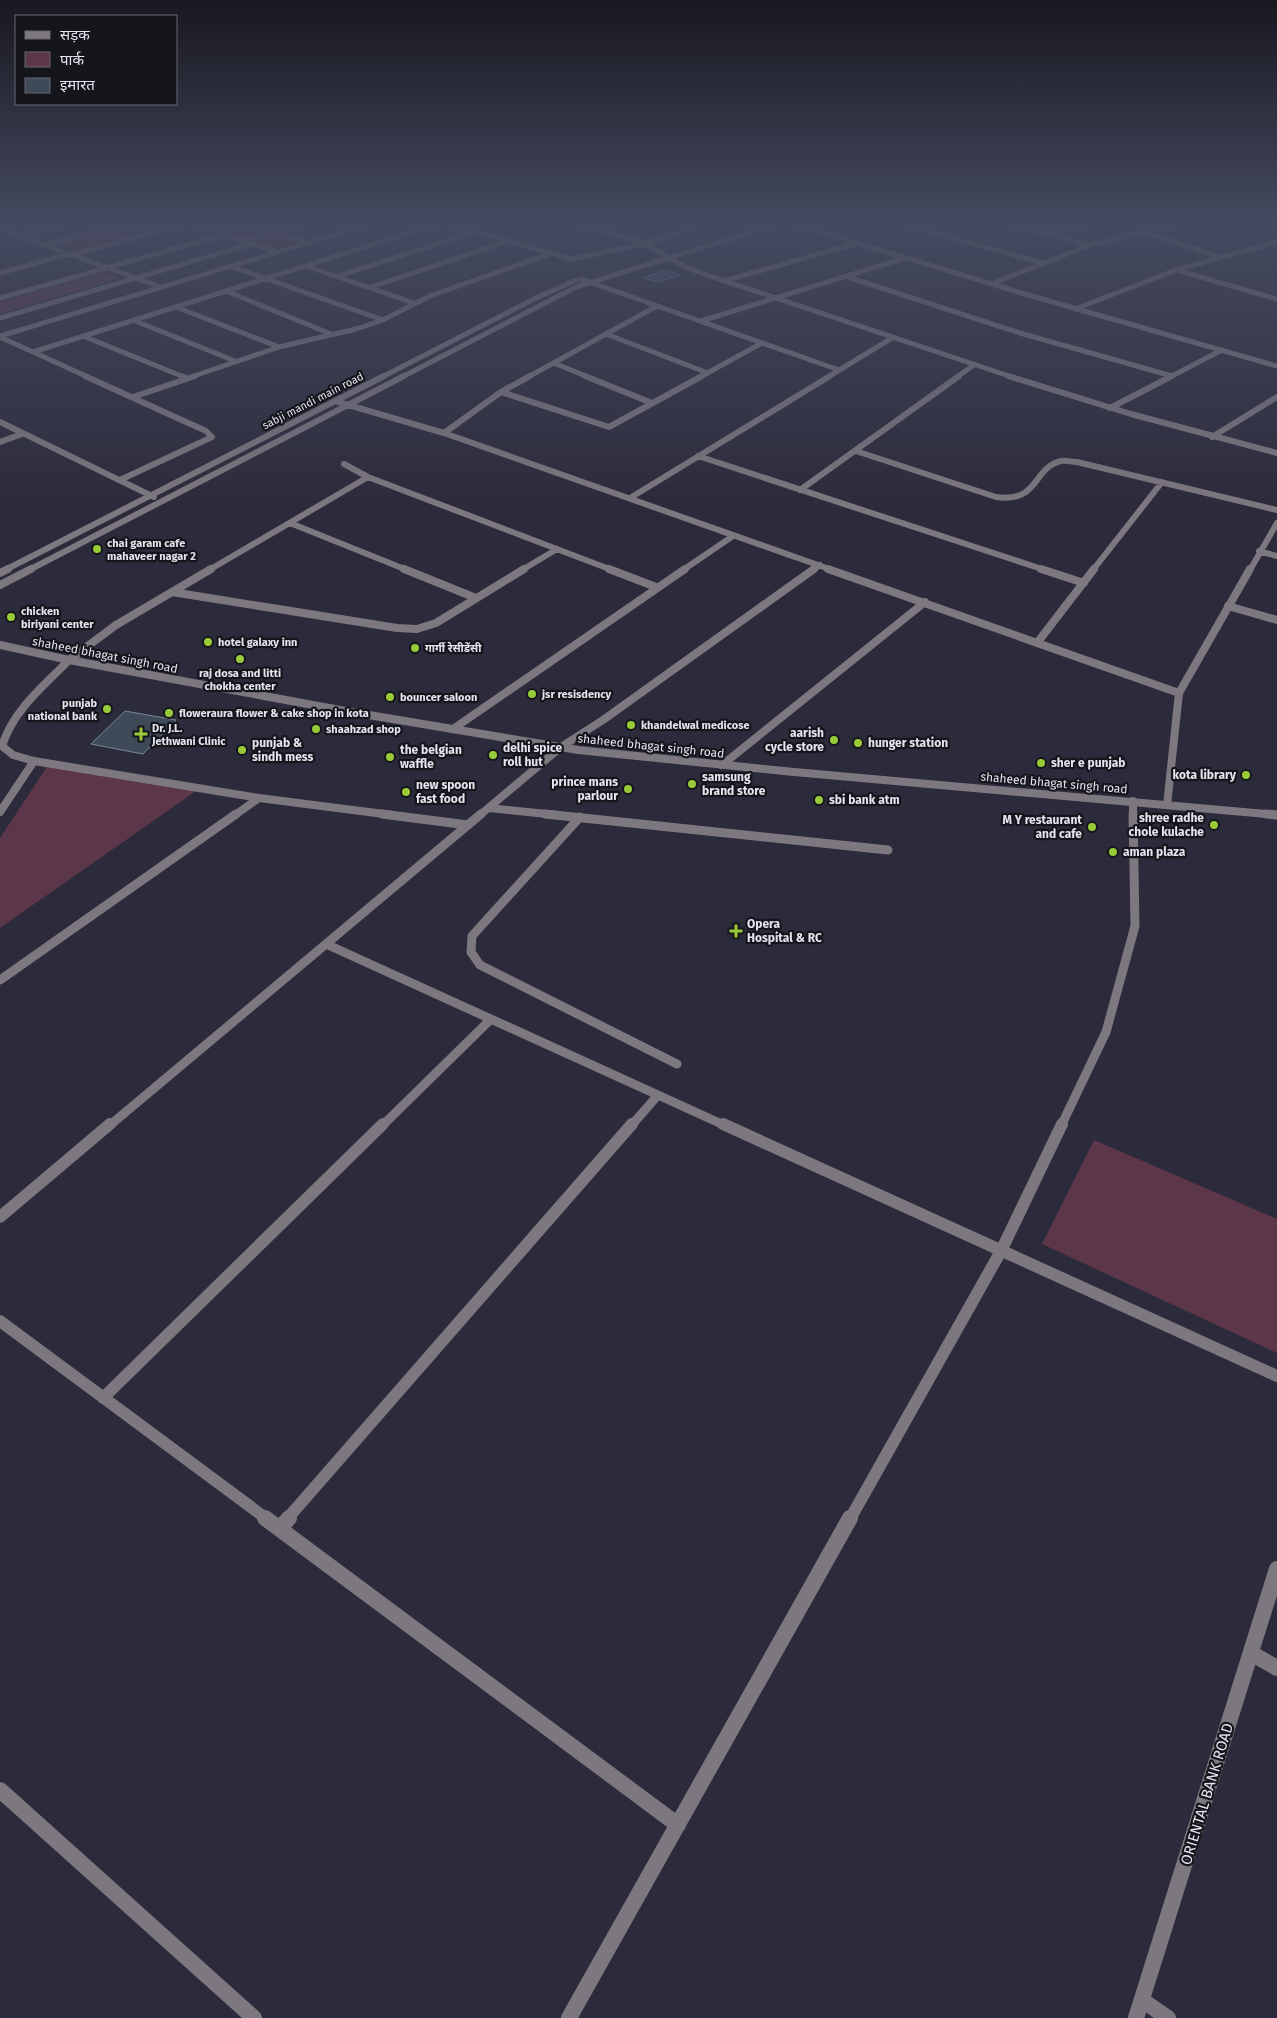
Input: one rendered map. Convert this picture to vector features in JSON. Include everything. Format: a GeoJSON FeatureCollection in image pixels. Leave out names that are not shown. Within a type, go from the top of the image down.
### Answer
{"type":"FeatureCollection","features":[{"type":"Feature","properties":{"kind":"street"},"geometry":{"type":"LineString","coordinates":[[0,336],[59,318]]}},
{"type":"Feature","properties":{"kind":"street"},"geometry":{"type":"LineString","coordinates":[[33,352],[139,318]]}},
{"type":"Feature","properties":{"kind":"street"},"geometry":{"type":"LineString","coordinates":[[205,318],[279,347]]}},
{"type":"Feature","properties":{"kind":"street"},"geometry":{"type":"LineString","coordinates":[[293,318],[332,334]]}},
{"type":"Feature","properties":{"kind":"street"},"geometry":{"type":"LineString","coordinates":[[378,318],[383,320]]}},
{"type":"Feature","properties":{"kind":"street"},"geometry":{"type":"LineString","coordinates":[[133,397],[279,347],[386,318]]}},
{"type":"Feature","properties":{"kind":"street","name":"sabji mandi main road"},"geometry":{"type":"LineString","coordinates":[[0,573],[497,318]]}},
{"type":"Feature","properties":{"kind":"street"},"geometry":{"type":"LineString","coordinates":[[0,585],[514,318]]}},
{"type":"Feature","properties":{"kind":"street"},"geometry":{"type":"LineString","coordinates":[[444,433],[500,392],[635,318]]}},
{"type":"Feature","properties":{"kind":"street"},"geometry":{"type":"LineString","coordinates":[[693,318],[839,370]]}},
{"type":"Feature","properties":{"kind":"street"},"geometry":{"type":"LineString","coordinates":[[701,321],[711,318]]}},
{"type":"Feature","properties":{"kind":"street"},"geometry":{"type":"LineString","coordinates":[[834,318],[1110,408],[1277,453]]}},
{"type":"Feature","properties":{"kind":"street"},"geometry":{"type":"LineString","coordinates":[[975,318],[1020,333],[1172,376]]}},
{"type":"Feature","properties":{"kind":"street"},"geometry":{"type":"LineString","coordinates":[[1111,318],[1277,366]]}},
{"type":"Feature","properties":{"kind":"street"},"geometry":{"type":"LineString","coordinates":[[133,320],[235,361]]}},
{"type":"Feature","properties":{"kind":"street"},"geometry":{"type":"LineString","coordinates":[[606,334],[708,373]]}},
{"type":"Feature","properties":{"kind":"street"},"geometry":{"type":"LineString","coordinates":[[0,336],[206,431],[212,437],[120,480]]}},
{"type":"Feature","properties":{"kind":"street"},"geometry":{"type":"LineString","coordinates":[[83,336],[186,378]]}},
{"type":"Feature","properties":{"kind":"street"},"geometry":{"type":"LineString","coordinates":[[630,498],[892,338]]}},
{"type":"Feature","properties":{"kind":"street"},"geometry":{"type":"LineString","coordinates":[[500,392],[609,428],[762,343]]}},
{"type":"Feature","properties":{"kind":"street"},"geometry":{"type":"LineString","coordinates":[[1110,408],[1222,350]]}},
{"type":"Feature","properties":{"kind":"street"},"geometry":{"type":"LineString","coordinates":[[554,363],[652,403]]}},
{"type":"Feature","properties":{"kind":"street"},"geometry":{"type":"LineString","coordinates":[[800,490],[974,365]]}},
{"type":"Feature","properties":{"kind":"street"},"geometry":{"type":"LineString","coordinates":[[1212,437],[1277,397]]}},
{"type":"Feature","properties":{"kind":"street"},"geometry":{"type":"LineString","coordinates":[[335,401],[444,433],[1179,692]]}},
{"type":"Feature","properties":{"kind":"street"},"geometry":{"type":"LineString","coordinates":[[1266,404],[1277,406]]}},
{"type":"Feature","properties":{"kind":"street"},"geometry":{"type":"LineString","coordinates":[[0,422],[162,501]]}},
{"type":"Feature","properties":{"kind":"street"},"geometry":{"type":"LineString","coordinates":[[0,442],[22,434]]}},
{"type":"Feature","properties":{"kind":"street"},"geometry":{"type":"LineString","coordinates":[[856,451],[996,497],[1011,499],[1028,492],[1050,466],[1062,462],[1077,462],[1277,510]]}},
{"type":"Feature","properties":{"kind":"street"},"geometry":{"type":"LineString","coordinates":[[698,456],[1084,583]]}},
{"type":"Feature","properties":{"kind":"street"},"geometry":{"type":"LineString","coordinates":[[344,464],[368,477],[656,587]]}},
{"type":"Feature","properties":{"kind":"street"},"geometry":{"type":"LineString","coordinates":[[368,477],[116,625],[68,660],[15,718],[4,734],[2,746],[13,755],[34,762],[259,798],[468,825]]}},
{"type":"Feature","properties":{"kind":"street"},"geometry":{"type":"LineString","coordinates":[[1038,643],[1162,482]]}},
{"type":"Feature","properties":{"kind":"street"},"geometry":{"type":"LineString","coordinates":[[290,523],[476,598]]}},
{"type":"Feature","properties":{"kind":"street"},"geometry":{"type":"LineString","coordinates":[[1167,805],[1179,692],[1259,551],[1277,523]]}},
{"type":"Feature","properties":{"kind":"street"},"geometry":{"type":"LineString","coordinates":[[453,729],[656,587],[733,536]]}},
{"type":"Feature","properties":{"kind":"street"},"geometry":{"type":"LineString","coordinates":[[172,592],[398,628],[417,629],[436,624],[557,550]]}},
{"type":"Feature","properties":{"kind":"street"},"geometry":{"type":"LineString","coordinates":[[1259,551],[1277,556]]}},
{"type":"Feature","properties":{"kind":"street"},"geometry":{"type":"LineString","coordinates":[[0,1217],[561,747],[611,714],[820,565]]}},
{"type":"Feature","properties":{"kind":"street"},"geometry":{"type":"LineString","coordinates":[[722,765],[925,602]]}},
{"type":"Feature","properties":{"kind":"street"},"geometry":{"type":"LineString","coordinates":[[1228,606],[1277,620]]}},
{"type":"Feature","properties":{"kind":"street","name":"shaheed bhagat singh road"},"geometry":{"type":"LineString","coordinates":[[0,645],[68,660],[561,747],[722,765],[1277,815]]}},
{"type":"Feature","properties":{"kind":"street"},"geometry":{"type":"LineString","coordinates":[[0,812],[34,762]]}},
{"type":"Feature","properties":{"kind":"street"},"geometry":{"type":"LineString","coordinates":[[0,980],[259,798]]}},
{"type":"Feature","properties":{"kind":"street"},"geometry":{"type":"LineString","coordinates":[[569,2018],[1001,1250],[1106,1032],[1135,926],[1133,801]]}},
{"type":"Feature","properties":{"kind":"street"},"geometry":{"type":"LineString","coordinates":[[489,808],[888,850]]}},
{"type":"Feature","properties":{"kind":"street"},"geometry":{"type":"LineString","coordinates":[[580,817],[472,936],[471,952],[480,965],[677,1064]]}},
{"type":"Feature","properties":{"kind":"street"},"geometry":{"type":"LineString","coordinates":[[326,944],[1277,1376]]}},
{"type":"Feature","properties":{"kind":"street"},"geometry":{"type":"LineString","coordinates":[[103,1398],[491,1019]]}},
{"type":"Feature","properties":{"kind":"street"},"geometry":{"type":"LineString","coordinates":[[280,1528],[658,1095]]}},
{"type":"Feature","properties":{"kind":"street"},"geometry":{"type":"LineString","coordinates":[[0,1321],[678,1825]]}},
{"type":"Feature","properties":{"kind":"street","name":"ORIENTAL BANK ROAD"},"geometry":{"type":"LineString","coordinates":[[1136,2018],[1277,1569]]}},
{"type":"Feature","properties":{"kind":"street"},"geometry":{"type":"LineString","coordinates":[[1251,1653],[1277,1668]]}},
{"type":"Feature","properties":{"kind":"street"},"geometry":{"type":"LineString","coordinates":[[0,1790],[254,2018]]}},
{"type":"Feature","properties":{"kind":"street"},"geometry":{"type":"LineString","coordinates":[[1142,2000],[1168,2018]]}},
{"type":"Feature","properties":{"kind":"green space"},"geometry":{"type":"Polygon","coordinates":[[[48,765],[199,789],[0,928],[0,838],[48,765]]]}},
{"type":"Feature","properties":{"kind":"green space"},"geometry":{"type":"Polygon","coordinates":[[[1094,1140],[1277,1219],[1277,1353],[1042,1244],[1094,1140]]]}},
{"type":"Feature","properties":{"kind":"building"},"geometry":{"type":"Polygon","coordinates":[[[125,711],[176,720],[143,754],[91,744],[125,711]]]}},
{"type":"Feature","properties":{"kind":"place","name":"chai garam cafe mahaveer nagar 2"},"geometry":{"type":"Point","coordinates":[97,549]}},
{"type":"Feature","properties":{"kind":"place","name":"chicken biriyani center"},"geometry":{"type":"Point","coordinates":[11,617]}},
{"type":"Feature","properties":{"kind":"place","name":"hotel galaxy inn"},"geometry":{"type":"Point","coordinates":[208,642]}},
{"type":"Feature","properties":{"kind":"place","name":"गार्गी रेसीडेंसी"},"geometry":{"type":"Point","coordinates":[415,648]}},
{"type":"Feature","properties":{"kind":"place","name":"raj dosa and litti chokha center"},"geometry":{"type":"Point","coordinates":[240,659]}},
{"type":"Feature","properties":{"kind":"place","name":"jsr resisdency"},"geometry":{"type":"Point","coordinates":[532,694]}},
{"type":"Feature","properties":{"kind":"place","name":"bouncer saloon"},"geometry":{"type":"Point","coordinates":[390,697]}},
{"type":"Feature","properties":{"kind":"place","name":"punjab national bank"},"geometry":{"type":"Point","coordinates":[107,709]}},
{"type":"Feature","properties":{"kind":"place","name":"floweraura flower & cake shop in kota"},"geometry":{"type":"Point","coordinates":[169,713]}},
{"type":"Feature","properties":{"kind":"place","name":"khandelwal medicose"},"geometry":{"type":"Point","coordinates":[631,725]}},
{"type":"Feature","properties":{"kind":"place","name":"shaahzad shop"},"geometry":{"type":"Point","coordinates":[316,729]}},
{"type":"Feature","properties":{"kind":"place","name":"Dr. J.L. Jethwani Clinic"},"geometry":{"type":"Point","coordinates":[141,734]}},
{"type":"Feature","properties":{"kind":"place","name":"aarish cycle store"},"geometry":{"type":"Point","coordinates":[834,740]}},
{"type":"Feature","properties":{"kind":"place","name":"hunger station"},"geometry":{"type":"Point","coordinates":[858,743]}},
{"type":"Feature","properties":{"kind":"place","name":"punjab & sindh mess"},"geometry":{"type":"Point","coordinates":[242,750]}},
{"type":"Feature","properties":{"kind":"place","name":"delhi spice roll hut"},"geometry":{"type":"Point","coordinates":[493,755]}},
{"type":"Feature","properties":{"kind":"place","name":"the belgian waffle"},"geometry":{"type":"Point","coordinates":[390,757]}},
{"type":"Feature","properties":{"kind":"place","name":"sher e punjab"},"geometry":{"type":"Point","coordinates":[1041,763]}},
{"type":"Feature","properties":{"kind":"place","name":"kota library"},"geometry":{"type":"Point","coordinates":[1246,775]}},
{"type":"Feature","properties":{"kind":"place","name":"samsung brand store"},"geometry":{"type":"Point","coordinates":[692,784]}},
{"type":"Feature","properties":{"kind":"place","name":"prince mans parlour"},"geometry":{"type":"Point","coordinates":[628,789]}},
{"type":"Feature","properties":{"kind":"place","name":"new spoon fast food"},"geometry":{"type":"Point","coordinates":[406,792]}},
{"type":"Feature","properties":{"kind":"place","name":"sbi bank atm"},"geometry":{"type":"Point","coordinates":[819,800]}},
{"type":"Feature","properties":{"kind":"place","name":"shree radhe chole kulache"},"geometry":{"type":"Point","coordinates":[1214,825]}},
{"type":"Feature","properties":{"kind":"place","name":"M Y restaurant and cafe"},"geometry":{"type":"Point","coordinates":[1092,827]}},
{"type":"Feature","properties":{"kind":"place","name":"aman plaza"},"geometry":{"type":"Point","coordinates":[1113,852]}},
{"type":"Feature","properties":{"kind":"place","name":"Opera Hospital & RC"},"geometry":{"type":"Point","coordinates":[736,931]}}]}
